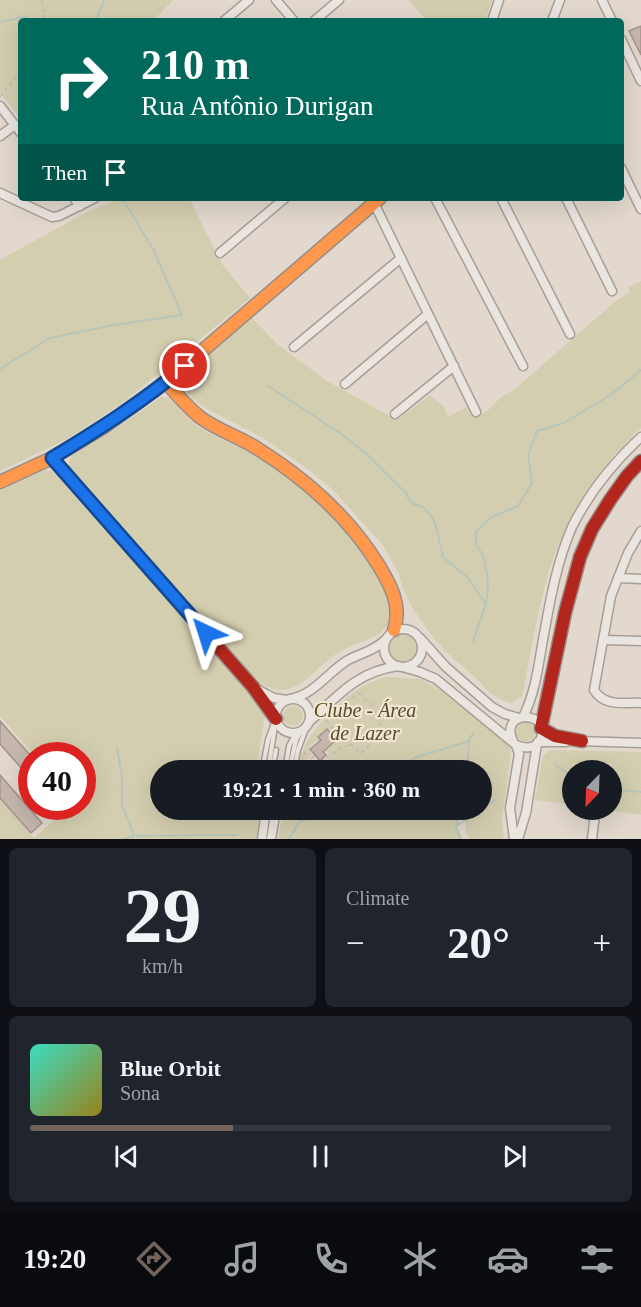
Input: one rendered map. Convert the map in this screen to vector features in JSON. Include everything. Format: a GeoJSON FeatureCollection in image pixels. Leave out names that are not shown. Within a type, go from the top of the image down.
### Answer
{"type":"FeatureCollection","features":[{"type":"Feature","properties":{"kind":"street"},"geometry":{"type":"LineString","coordinates":[[228,18],[249,0]]}},
{"type":"Feature","properties":{"kind":"street"},"geometry":{"type":"LineString","coordinates":[[276,0],[291,18]]}},
{"type":"Feature","properties":{"kind":"street"},"geometry":{"type":"LineString","coordinates":[[318,18],[339,0]]}},
{"type":"Feature","properties":{"kind":"street"},"geometry":{"type":"LineString","coordinates":[[493,18],[499,0]]}},
{"type":"Feature","properties":{"kind":"street"},"geometry":{"type":"LineString","coordinates":[[553,18],[560,0]]}},
{"type":"Feature","properties":{"kind":"street"},"geometry":{"type":"LineString","coordinates":[[602,0],[611,18]]}},
{"type":"Feature","properties":{"kind":"street"},"geometry":{"type":"LineString","coordinates":[[624,45],[641,81]]}},
{"type":"Feature","properties":{"kind":"street"},"geometry":{"type":"LineString","coordinates":[[0,106],[18,129]]}},
{"type":"Feature","properties":{"kind":"street"},"geometry":{"type":"LineString","coordinates":[[0,136],[15,125]]}},
{"type":"Feature","properties":{"kind":"street"},"geometry":{"type":"LineString","coordinates":[[624,174],[641,209]]}},
{"type":"Feature","properties":{"kind":"street"},"geometry":{"type":"LineString","coordinates":[[0,193],[52,218],[89,201]]}},
{"type":"Feature","properties":{"kind":"street"},"geometry":{"type":"LineString","coordinates":[[76,201],[80,206]]}},
{"type":"Feature","properties":{"kind":"street"},"geometry":{"type":"LineString","coordinates":[[220,253],[281,201]]}},
{"type":"Feature","properties":{"kind":"street"},"geometry":{"type":"LineString","coordinates":[[0,482],[52,458],[104,427],[166,382],[377,201],[401,258],[476,412]]}},
{"type":"Feature","properties":{"kind":"street"},"geometry":{"type":"LineString","coordinates":[[437,201],[523,366]]}},
{"type":"Feature","properties":{"kind":"street"},"geometry":{"type":"LineString","coordinates":[[503,201],[570,334]]}},
{"type":"Feature","properties":{"kind":"street"},"geometry":{"type":"LineString","coordinates":[[567,201],[612,291]]}},
{"type":"Feature","properties":{"kind":"street"},"geometry":{"type":"LineString","coordinates":[[294,347],[401,258]]}},
{"type":"Feature","properties":{"kind":"street"},"geometry":{"type":"LineString","coordinates":[[345,384],[428,314]]}},
{"type":"Feature","properties":{"kind":"street"},"geometry":{"type":"LineString","coordinates":[[395,414],[454,366]]}},
{"type":"Feature","properties":{"kind":"street"},"geometry":{"type":"LineString","coordinates":[[166,382],[203,419],[247,442],[311,487],[365,543],[394,592],[398,606],[397,623],[384,644],[386,656],[391,662],[436,679],[520,747],[529,748],[538,743],[582,741],[641,743]]}},
{"type":"Feature","properties":{"kind":"street"},"geometry":{"type":"LineString","coordinates":[[525,718],[553,585],[572,528],[600,481],[641,437]]}},
{"type":"Feature","properties":{"kind":"street"},"geometry":{"type":"LineString","coordinates":[[52,458],[253,687],[278,725],[284,730],[291,733],[303,728],[348,686],[361,677],[383,668],[410,666],[420,657],[423,650],[420,638]]}},
{"type":"Feature","properties":{"kind":"street"},"geometry":{"type":"LineString","coordinates":[[516,839],[526,813],[541,728],[580,558],[592,529],[627,476],[641,461]]}},
{"type":"Feature","properties":{"kind":"street"},"geometry":{"type":"LineString","coordinates":[[641,531],[628,553],[611,596],[594,690],[607,702],[641,703]]}},
{"type":"Feature","properties":{"kind":"street"},"geometry":{"type":"LineString","coordinates":[[618,578],[641,579]]}},
{"type":"Feature","properties":{"kind":"street"},"geometry":{"type":"LineString","coordinates":[[276,719],[279,706],[289,699],[298,698],[306,693],[340,665],[372,650],[401,628],[416,632],[446,667],[500,712],[536,720],[544,731],[582,741]]}},
{"type":"Feature","properties":{"kind":"street"},"geometry":{"type":"LineString","coordinates":[[604,640],[641,641]]}},
{"type":"Feature","properties":{"kind":"street"},"geometry":{"type":"LineString","coordinates":[[253,687],[274,698],[300,701],[307,706],[310,714],[303,728]]}},
{"type":"Feature","properties":{"kind":"street"},"geometry":{"type":"LineString","coordinates":[[516,839],[510,808],[519,754],[510,733],[511,728],[515,721],[539,716],[545,710]]}},
{"type":"Feature","properties":{"kind":"street"},"geometry":{"type":"LineString","coordinates":[[262,839],[265,820]]}},
{"type":"Feature","properties":{"kind":"street"},"geometry":{"type":"LineString","coordinates":[[271,839],[274,820]]}},
{"type":"Feature","properties":{"kind":"street"},"geometry":{"type":"LineString","coordinates":[[592,839],[594,820]]}},
{"type":"Feature","properties":{"kind":"lane"},"geometry":{"type":"LineString","coordinates":[[264,760],[268,740],[276,719]]}},
{"type":"Feature","properties":{"kind":"lane"},"geometry":{"type":"LineString","coordinates":[[271,760],[276,719]]}},
{"type":"Feature","properties":{"kind":"lane"},"geometry":{"type":"LineString","coordinates":[[288,760],[289,746],[303,728]]}},
{"type":"Feature","properties":{"kind":"lane"},"geometry":{"type":"LineString","coordinates":[[296,760],[303,728]]}},
{"type":"Feature","properties":{"kind":"lane"},"geometry":{"type":"LineString","coordinates":[[273,760],[276,750]]}},
{"type":"Feature","properties":{"kind":"path"},"geometry":{"type":"LineString","coordinates":[[42,0],[44,18]]}},
{"type":"Feature","properties":{"kind":"path"},"geometry":{"type":"LineString","coordinates":[[0,97],[18,74]]}},
{"type":"Feature","properties":{"kind":"path"},"geometry":{"type":"LineString","coordinates":[[357,693],[372,705],[384,732],[360,753],[352,745],[347,740],[344,742],[326,721],[357,693]]}},
{"type":"Feature","properties":{"kind":"path"},"geometry":{"type":"LineString","coordinates":[[324,759],[343,747],[352,745]]}},
{"type":"Feature","properties":{"kind":"path"},"geometry":{"type":"LineString","coordinates":[[309,760],[314,756]]}},
{"type":"Feature","properties":{"kind":"green space"},"geometry":{"type":"Polygon","coordinates":[[[0,0],[173,0],[156,18],[18,18],[18,115],[0,93],[0,0]]]}},
{"type":"Feature","properties":{"kind":"green space"},"geometry":{"type":"Polygon","coordinates":[[[408,0],[492,0],[486,18],[424,18],[408,0]]]}},
{"type":"Feature","properties":{"kind":"green space"},"geometry":{"type":"Polygon","coordinates":[[[115,201],[190,201],[222,264],[250,298],[121,404],[65,440],[0,471],[0,260],[85,213],[115,201]]]}},
{"type":"Feature","properties":{"kind":"green space"},"geometry":{"type":"Polygon","coordinates":[[[641,281],[641,428],[596,478],[569,521],[543,592],[522,696],[512,703],[490,693],[444,650],[412,607],[399,574],[382,544],[333,490],[265,439],[195,401],[188,393],[184,382],[186,374],[251,317],[277,344],[327,381],[397,420],[430,395],[444,407],[448,417],[466,407],[473,417],[487,411],[500,398],[516,388],[616,301],[630,292],[628,287],[641,281]]]}},
{"type":"Feature","properties":{"kind":"green space"},"geometry":{"type":"Polygon","coordinates":[[[161,397],[171,400],[199,427],[270,465],[305,492],[336,522],[363,556],[388,596],[391,611],[386,627],[381,632],[338,653],[305,680],[291,688],[275,689],[257,681],[70,467],[69,461],[72,455],[161,397]]]}},
{"type":"Feature","properties":{"kind":"green space"},"geometry":{"type":"Polygon","coordinates":[[[44,470],[54,472],[258,703],[265,715],[258,760],[150,760],[150,820],[259,820],[256,839],[0,839],[0,800],[34,838],[54,820],[96,820],[96,742],[23,742],[0,716],[0,491],[44,470]]]}},
{"type":"Feature","properties":{"kind":"green space"},"geometry":{"type":"Polygon","coordinates":[[[403,632],[409,633],[417,641],[417,653],[409,661],[403,662],[397,661],[389,653],[388,647],[389,641],[397,633],[403,632]]]}},
{"type":"Feature","properties":{"kind":"green space","name":"Clube - Área de Lazer"},"geometry":{"type":"Polygon","coordinates":[[[387,677],[422,679],[437,688],[506,742],[511,751],[502,820],[504,839],[469,839],[465,829],[465,820],[492,820],[492,760],[326,760],[331,756],[317,740],[308,748],[312,754],[307,760],[300,760],[313,732],[330,713],[348,696],[370,682],[387,677]]]}},
{"type":"Feature","properties":{"kind":"green space"},"geometry":{"type":"Polygon","coordinates":[[[293,706],[300,709],[303,716],[300,723],[293,726],[286,723],[283,716],[286,709],[293,706]]]}},
{"type":"Feature","properties":{"kind":"green space"},"geometry":{"type":"Polygon","coordinates":[[[526,722],[533,725],[536,732],[533,739],[526,742],[519,739],[516,732],[519,725],[526,722]]]}},
{"type":"Feature","properties":{"kind":"green space"},"geometry":{"type":"Polygon","coordinates":[[[549,751],[641,752],[641,815],[622,812],[622,760],[562,760],[562,804],[535,800],[543,756],[549,751]]]}},
{"type":"Feature","properties":{"kind":"green space"},"geometry":{"type":"Polygon","coordinates":[[[281,820],[458,820],[456,826],[461,839],[278,839],[281,820]]]}},
{"type":"Feature","properties":{"kind":"building"},"geometry":{"type":"Polygon","coordinates":[[[641,26],[641,55],[629,31],[641,26]]]}},
{"type":"Feature","properties":{"kind":"building"},"geometry":{"type":"Polygon","coordinates":[[[0,721],[19,742],[18,764],[0,744],[0,721]]]}},
{"type":"Feature","properties":{"kind":"building"},"geometry":{"type":"Polygon","coordinates":[[[327,729],[334,742],[323,752],[326,755],[321,760],[310,749],[321,740],[318,737],[327,729]]]}},
{"type":"Feature","properties":{"kind":"building"},"geometry":{"type":"Polygon","coordinates":[[[0,775],[18,796],[18,818],[0,798],[0,775]]]}},
{"type":"Feature","properties":{"kind":"building"},"geometry":{"type":"Polygon","coordinates":[[[19,820],[39,820],[42,823],[31,833],[19,820]]]}},
{"type":"Feature","properties":{"kind":"waterway"},"geometry":{"type":"LineString","coordinates":[[97,18],[104,0]]}},
{"type":"Feature","properties":{"kind":"waterway"},"geometry":{"type":"LineString","coordinates":[[19,18],[29,16]]}},
{"type":"Feature","properties":{"kind":"waterway"},"geometry":{"type":"LineString","coordinates":[[0,22],[18,18]]}},
{"type":"Feature","properties":{"kind":"waterway"},"geometry":{"type":"LineString","coordinates":[[0,369],[50,338],[114,325],[182,315],[153,249],[124,201]]}},
{"type":"Feature","properties":{"kind":"waterway"},"geometry":{"type":"LineString","coordinates":[[473,641],[486,604],[488,589],[483,555],[476,545],[476,532],[492,517],[518,506],[532,483],[528,455],[537,431],[564,423],[612,394],[641,370]]}},
{"type":"Feature","properties":{"kind":"waterway"},"geometry":{"type":"LineString","coordinates":[[268,386],[340,433],[369,456],[406,493],[411,503],[423,507],[431,515],[436,526],[443,557],[468,578],[485,603]]}},
{"type":"Feature","properties":{"kind":"waterway"},"geometry":{"type":"LineString","coordinates":[[468,760],[469,741],[473,733]]}},
{"type":"Feature","properties":{"kind":"waterway"},"geometry":{"type":"LineString","coordinates":[[411,760],[469,741]]}},
{"type":"Feature","properties":{"kind":"waterway"},"geometry":{"type":"LineString","coordinates":[[117,748],[122,777],[122,805],[134,835]]}},
{"type":"Feature","properties":{"kind":"waterway"},"geometry":{"type":"LineString","coordinates":[[555,765],[562,770]]}},
{"type":"Feature","properties":{"kind":"waterway"},"geometry":{"type":"LineString","coordinates":[[622,790],[641,792]]}},
{"type":"Feature","properties":{"kind":"waterway"},"geometry":{"type":"LineString","coordinates":[[289,839],[299,822],[305,820]]}},
{"type":"Feature","properties":{"kind":"waterway"},"geometry":{"type":"LineString","coordinates":[[458,820],[456,827],[461,839]]}},
{"type":"Feature","properties":{"kind":"waterway"},"geometry":{"type":"LineString","coordinates":[[458,825],[465,820]]}},
{"type":"Feature","properties":{"kind":"waterway"},"geometry":{"type":"LineString","coordinates":[[123,839],[134,836],[237,835]]}},
{"type":"Feature","properties":{"kind":"traffic: slow"},"geometry":{"type":"LineString","coordinates":[[0,482],[52,458],[104,427],[166,382],[377,201]]}},
{"type":"Feature","properties":{"kind":"traffic: slow"},"geometry":{"type":"LineString","coordinates":[[166,382],[201,418],[276,461],[309,486],[340,515],[367,548],[391,589],[397,613],[394,630]]}},
{"type":"Feature","properties":{"kind":"traffic: jam"},"geometry":{"type":"LineString","coordinates":[[52,458],[253,687],[276,719]]}},
{"type":"Feature","properties":{"kind":"traffic: jam"},"geometry":{"type":"LineString","coordinates":[[582,741],[555,736],[541,728],[565,613],[580,557],[592,529],[627,476],[641,461]]}},
{"type":"Feature","properties":{"kind":"route"},"geometry":{"type":"LineString","coordinates":[[185,366],[104,427],[52,458],[206,633]]}}]}
